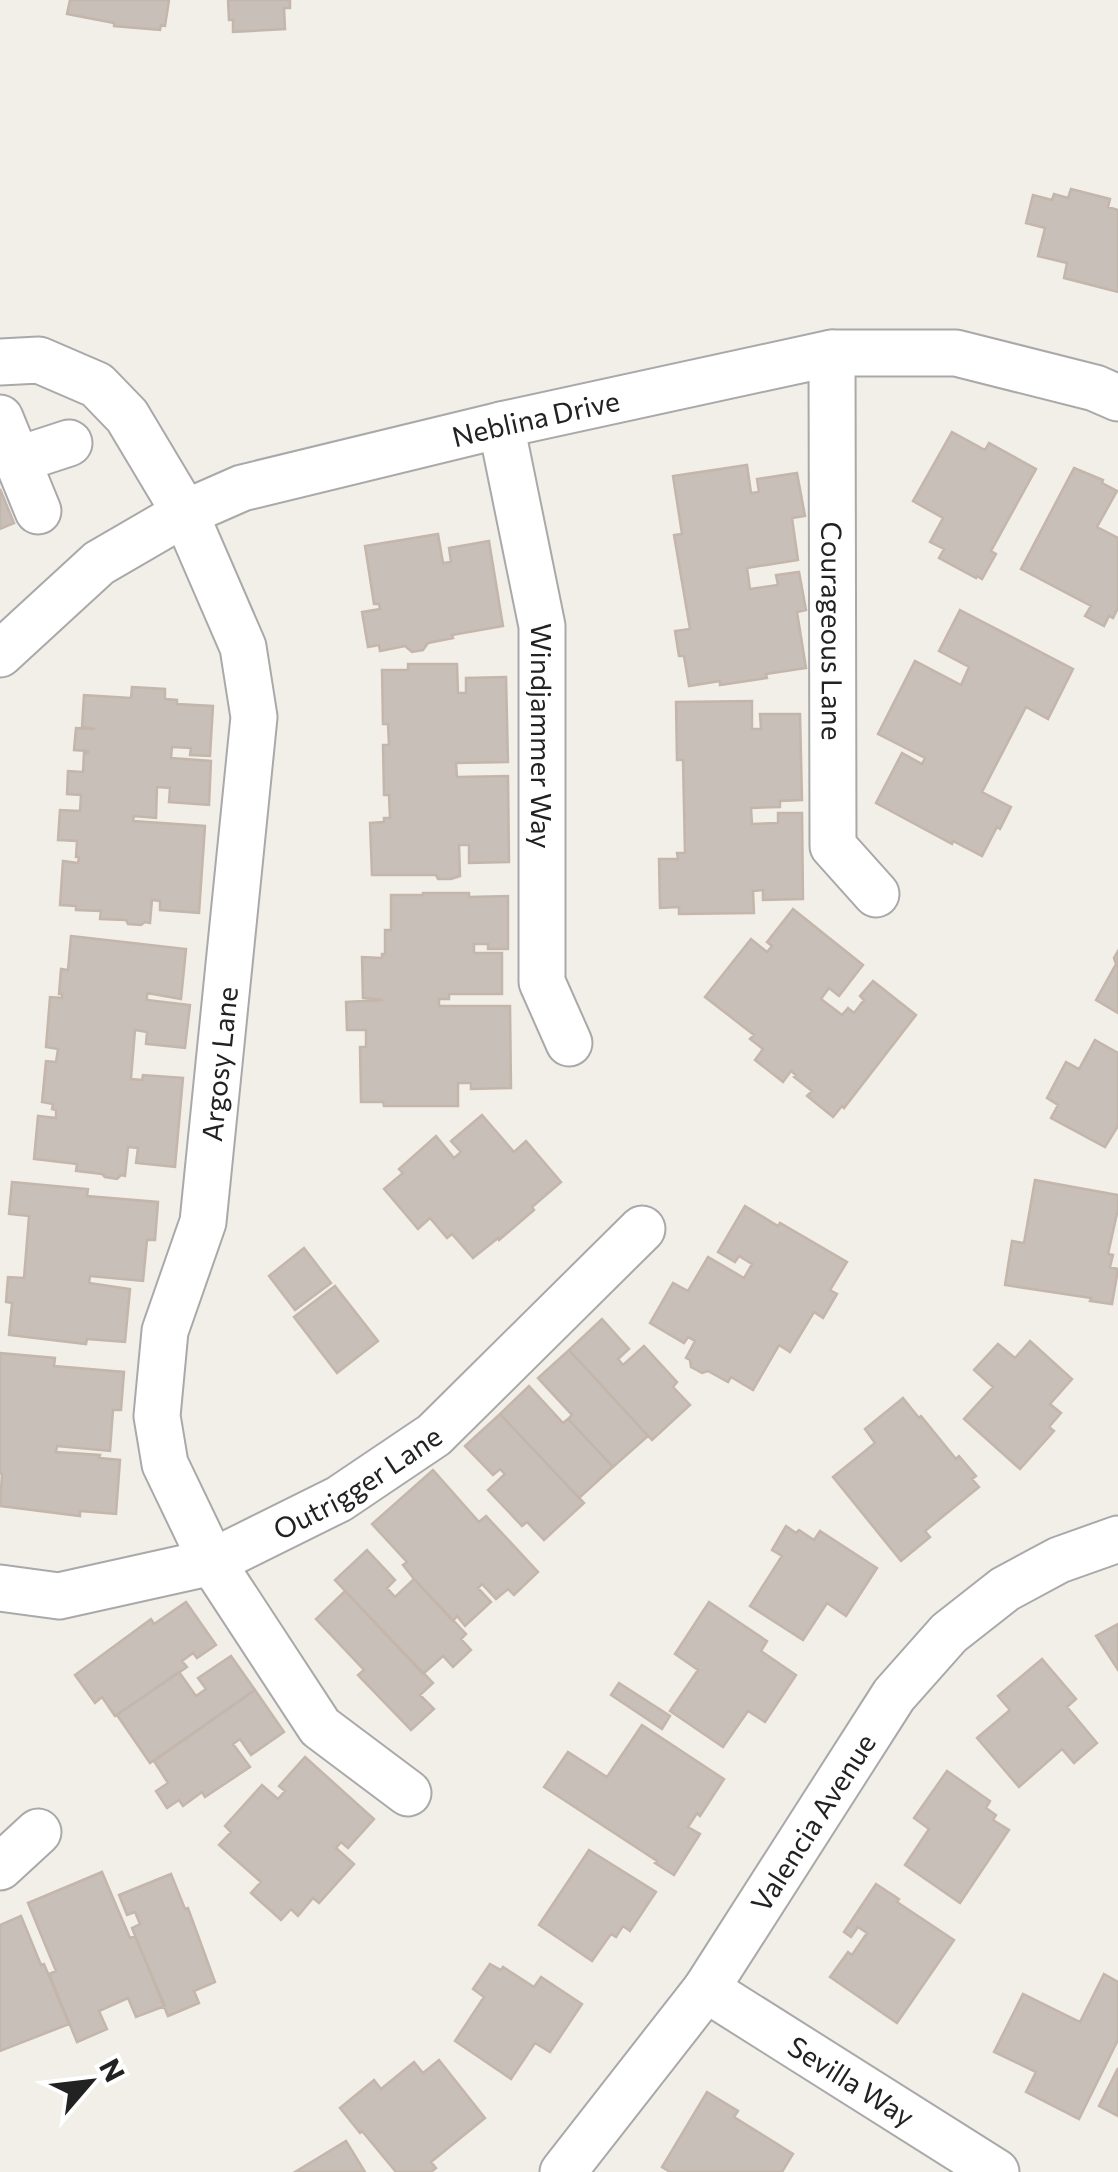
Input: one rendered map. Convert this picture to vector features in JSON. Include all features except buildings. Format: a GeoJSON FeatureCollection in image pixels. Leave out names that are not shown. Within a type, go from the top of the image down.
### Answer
{"type":"FeatureCollection","features":[{"type":"Feature","properties":{"kind":"street","name":"Neblina Drive"},"geometry":{"type":"LineString","coordinates":[[0,654],[99,563],[185,513],[242,488],[501,426],[832,353],[956,354],[1096,388],[1118,398]]}},
{"type":"Feature","properties":{"kind":"street","name":"Courageous Lane"},"geometry":{"type":"LineString","coordinates":[[832,353],[833,846],[876,894]]}},
{"type":"Feature","properties":{"kind":"street","name":"Argosy Lane"},"geometry":{"type":"LineString","coordinates":[[0,362],[39,360],[97,385],[128,416],[185,513],[242,648],[254,717],[203,1222],[165,1332],[157,1416],[165,1464],[212,1562],[320,1727],[408,1793]]}},
{"type":"Feature","properties":{"kind":"street"},"geometry":{"type":"LineString","coordinates":[[0,418],[38,511]]}},
{"type":"Feature","properties":{"kind":"street","name":"Windjammer Way"},"geometry":{"type":"LineString","coordinates":[[501,426],[542,626],[542,982],[570,1044]]}},
{"type":"Feature","properties":{"kind":"street"},"geometry":{"type":"LineString","coordinates":[[16,460],[69,442]]}},
{"type":"Feature","properties":{"kind":"street","name":"Outrigger Lane"},"geometry":{"type":"LineString","coordinates":[[0,1588],[59,1596],[212,1562],[338,1499],[434,1434],[642,1229]]}},
{"type":"Feature","properties":{"kind":"street","name":"Valencia Avenue"},"geometry":{"type":"LineString","coordinates":[[563,2172],[706,1989],[894,1695],[949,1633],[1005,1589],[1059,1560],[1118,1539]]}},
{"type":"Feature","properties":{"kind":"street"},"geometry":{"type":"LineString","coordinates":[[0,1867],[38,1832]]}},
{"type":"Feature","properties":{"kind":"street","name":"Sevilla Way"},"geometry":{"type":"LineString","coordinates":[[706,1989],[996,2172]]}}]}
